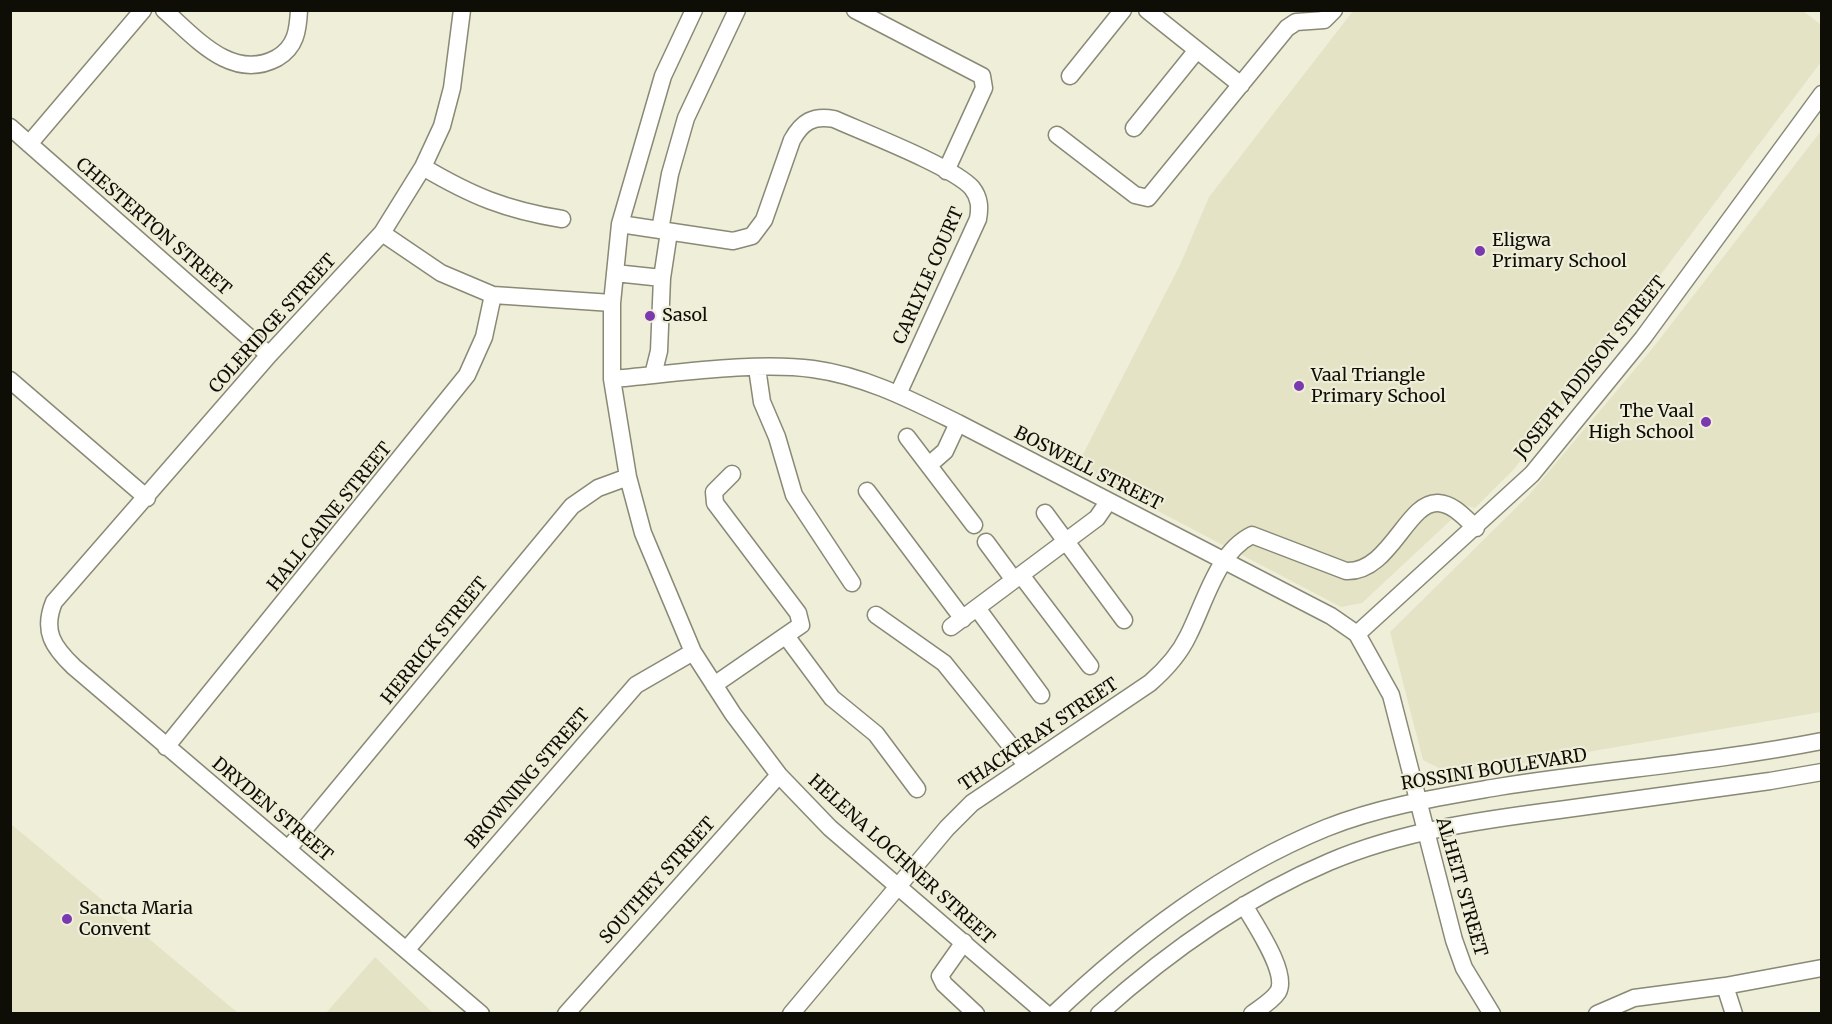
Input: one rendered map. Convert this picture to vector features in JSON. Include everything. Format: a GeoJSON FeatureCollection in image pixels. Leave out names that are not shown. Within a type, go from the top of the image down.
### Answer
{"type":"FeatureCollection","features":[{"type":"Feature","properties":{"kind":"street"},"geometry":{"type":"LineString","coordinates":[[29,144],[143,10]]}},
{"type":"Feature","properties":{"kind":"street"},"geometry":{"type":"LineString","coordinates":[[164,10],[219,57],[238,65],[254,66],[282,55],[292,44],[298,29],[299,10]]}},
{"type":"Feature","properties":{"kind":"street","name":"COLERIDGE STREET"},"geometry":{"type":"LineString","coordinates":[[47,629],[54,602],[147,498],[269,355],[381,233],[423,167],[442,126],[452,88],[462,10]]}},
{"type":"Feature","properties":{"kind":"street","name":"HELENA LOCHNER STREET"},"geometry":{"type":"LineString","coordinates":[[694,10],[663,76],[620,224],[612,303],[612,379],[628,477],[643,532],[693,652],[779,775],[830,828],[1046,1014]]}},
{"type":"Feature","properties":{"kind":"street"},"geometry":{"type":"LineString","coordinates":[[653,375],[659,351],[670,174],[686,118],[737,10]]}},
{"type":"Feature","properties":{"kind":"street"},"geometry":{"type":"LineString","coordinates":[[855,10],[982,76],[984,88],[946,171]]}},
{"type":"Feature","properties":{"kind":"street"},"geometry":{"type":"LineString","coordinates":[[1070,76],[1123,10]]}},
{"type":"Feature","properties":{"kind":"street"},"geometry":{"type":"LineString","coordinates":[[1147,10],[1241,85]]}},
{"type":"Feature","properties":{"kind":"street"},"geometry":{"type":"LineString","coordinates":[[1057,135],[1135,195],[1148,198],[1287,28],[1296,22],[1324,20],[1334,10]]}},
{"type":"Feature","properties":{"kind":"street"},"geometry":{"type":"LineString","coordinates":[[1134,128],[1197,50]]}},
{"type":"Feature","properties":{"kind":"street","name":"JOSEPH ADDISON STREET"},"geometry":{"type":"LineString","coordinates":[[1357,634],[1476,528],[1532,474],[1598,396],[1821,94]]}},
{"type":"Feature","properties":{"kind":"street","name":"CARLYLE COURT"},"geometry":{"type":"LineString","coordinates":[[620,224],[733,242],[752,236],[764,220],[792,140],[798,129],[813,119],[834,119],[965,182],[976,194],[979,202],[978,219],[898,394]]}},
{"type":"Feature","properties":{"kind":"street","name":"CHESTERTON STREET"},"geometry":{"type":"LineString","coordinates":[[10,127],[269,355]]}},
{"type":"Feature","properties":{"kind":"street"},"geometry":{"type":"LineString","coordinates":[[423,167],[468,193],[518,212],[562,219]]}},
{"type":"Feature","properties":{"kind":"street"},"geometry":{"type":"LineString","coordinates":[[381,233],[441,273],[493,295],[612,303]]}},
{"type":"Feature","properties":{"kind":"street"},"geometry":{"type":"LineString","coordinates":[[615,273],[662,278]]}},
{"type":"Feature","properties":{"kind":"street","name":"HALL CAINE STREET"},"geometry":{"type":"LineString","coordinates":[[166,747],[451,398],[477,356],[493,295]]}},
{"type":"Feature","properties":{"kind":"street"},"geometry":{"type":"LineString","coordinates":[[757,368],[762,402],[777,437],[794,495],[852,583]]}},
{"type":"Feature","properties":{"kind":"street","name":"BOSWELL STREET"},"geometry":{"type":"LineString","coordinates":[[612,379],[757,368],[811,369],[863,381],[898,394],[958,423],[1331,616],[1357,634],[1391,695],[1417,800]]}},
{"type":"Feature","properties":{"kind":"street"},"geometry":{"type":"LineString","coordinates":[[10,380],[147,498]]}},
{"type":"Feature","properties":{"kind":"street"},"geometry":{"type":"LineString","coordinates":[[929,465],[945,451],[958,423]]}},
{"type":"Feature","properties":{"kind":"street"},"geometry":{"type":"LineString","coordinates":[[907,437],[974,525]]}},
{"type":"Feature","properties":{"kind":"street"},"geometry":{"type":"LineString","coordinates":[[714,685],[801,625],[801,617],[715,503],[714,492],[732,474]]}},
{"type":"Feature","properties":{"kind":"street","name":"HERRICK STREET"},"geometry":{"type":"LineString","coordinates":[[288,849],[572,506],[598,488],[628,477]]}},
{"type":"Feature","properties":{"kind":"street"},"geometry":{"type":"LineString","coordinates":[[867,491],[964,618],[1041,695]]}},
{"type":"Feature","properties":{"kind":"street"},"geometry":{"type":"LineString","coordinates":[[964,618],[1097,518],[1108,502]]}},
{"type":"Feature","properties":{"kind":"street","name":"THACKERAY STREET"},"geometry":{"type":"LineString","coordinates":[[791,1014],[898,885],[972,802],[1166,669],[1187,638],[1224,561],[1241,540],[1252,535],[1346,571],[1358,572],[1370,566],[1424,507],[1438,503],[1454,508],[1476,528]]}},
{"type":"Feature","properties":{"kind":"street"},"geometry":{"type":"LineString","coordinates":[[1045,513],[1124,620]]}},
{"type":"Feature","properties":{"kind":"street"},"geometry":{"type":"LineString","coordinates":[[986,542],[1090,666]]}},
{"type":"Feature","properties":{"kind":"street"},"geometry":{"type":"LineString","coordinates":[[876,615],[944,663],[1027,766]]}},
{"type":"Feature","properties":{"kind":"street","name":"DRYDEN STREET"},"geometry":{"type":"LineString","coordinates":[[47,629],[60,654],[481,1014]]}},
{"type":"Feature","properties":{"kind":"street"},"geometry":{"type":"LineString","coordinates":[[786,636],[832,698],[876,734],[916,789]]}},
{"type":"Feature","properties":{"kind":"street","name":"BROWNING STREET"},"geometry":{"type":"LineString","coordinates":[[407,949],[636,685],[693,652]]}},
{"type":"Feature","properties":{"kind":"street","name":"ROSSINI BOULEVARD"},"geometry":{"type":"LineString","coordinates":[[1054,1014],[1105,965],[1209,890],[1283,847],[1327,828],[1417,800],[1821,741]]}},
{"type":"Feature","properties":{"kind":"street"},"geometry":{"type":"LineString","coordinates":[[1099,1014],[1190,940],[1244,905],[1330,862],[1425,832],[1502,817],[1821,772]]}},
{"type":"Feature","properties":{"kind":"street","name":"SOUTHEY STREET"},"geometry":{"type":"LineString","coordinates":[[566,1014],[779,775]]}},
{"type":"Feature","properties":{"kind":"street","name":"ALHEIT STREET"},"geometry":{"type":"LineString","coordinates":[[1417,800],[1464,968],[1492,1014]]}},
{"type":"Feature","properties":{"kind":"street"},"geometry":{"type":"LineString","coordinates":[[1244,905],[1276,964],[1281,978],[1278,993],[1252,1014]]}},
{"type":"Feature","properties":{"kind":"street"},"geometry":{"type":"LineString","coordinates":[[964,942],[939,976],[944,984],[976,1014]]}},
{"type":"Feature","properties":{"kind":"street"},"geometry":{"type":"LineString","coordinates":[[1597,1014],[1634,998],[1725,986],[1821,968]]}},
{"type":"Feature","properties":{"kind":"street"},"geometry":{"type":"LineString","coordinates":[[1725,986],[1734,1014]]}},
{"type":"Feature","properties":{"kind":"shaded area","name":"Eligwa Primary School"},"geometry":{"type":"Polygon","coordinates":[[[1802,10],[1821,25],[1821,62],[1514,469],[1475,508],[1459,504],[1448,514],[1452,519],[1362,603],[1341,607],[1076,468],[1180,265],[1209,197],[1353,11],[1802,10]]]}},
{"type":"Feature","properties":{"kind":"shaded area","name":"The Vaal High School"},"geometry":{"type":"Polygon","coordinates":[[[1821,131],[1821,712],[1453,775],[1423,760],[1390,632],[1528,496],[1652,349],[1821,131]]]}},
{"type":"Feature","properties":{"kind":"shaded area","name":"Sancta Maria Convent"},"geometry":{"type":"Polygon","coordinates":[[[11,824],[238,1013],[11,1013],[11,824]]]}},
{"type":"Feature","properties":{"kind":"shaded area"},"geometry":{"type":"Polygon","coordinates":[[[375,957],[433,1013],[326,1013],[375,957]]]}},
{"type":"Feature","properties":{"kind":"place","name":"Eligwa Primary School"},"geometry":{"type":"Point","coordinates":[1480,251]}},
{"type":"Feature","properties":{"kind":"place","name":"Sasol"},"geometry":{"type":"Point","coordinates":[650,316]}},
{"type":"Feature","properties":{"kind":"place","name":"Vaal Triangle Primary School"},"geometry":{"type":"Point","coordinates":[1299,386]}},
{"type":"Feature","properties":{"kind":"place","name":"The Vaal High School"},"geometry":{"type":"Point","coordinates":[1706,422]}},
{"type":"Feature","properties":{"kind":"place","name":"Sancta Maria Convent"},"geometry":{"type":"Point","coordinates":[67,919]}}]}
